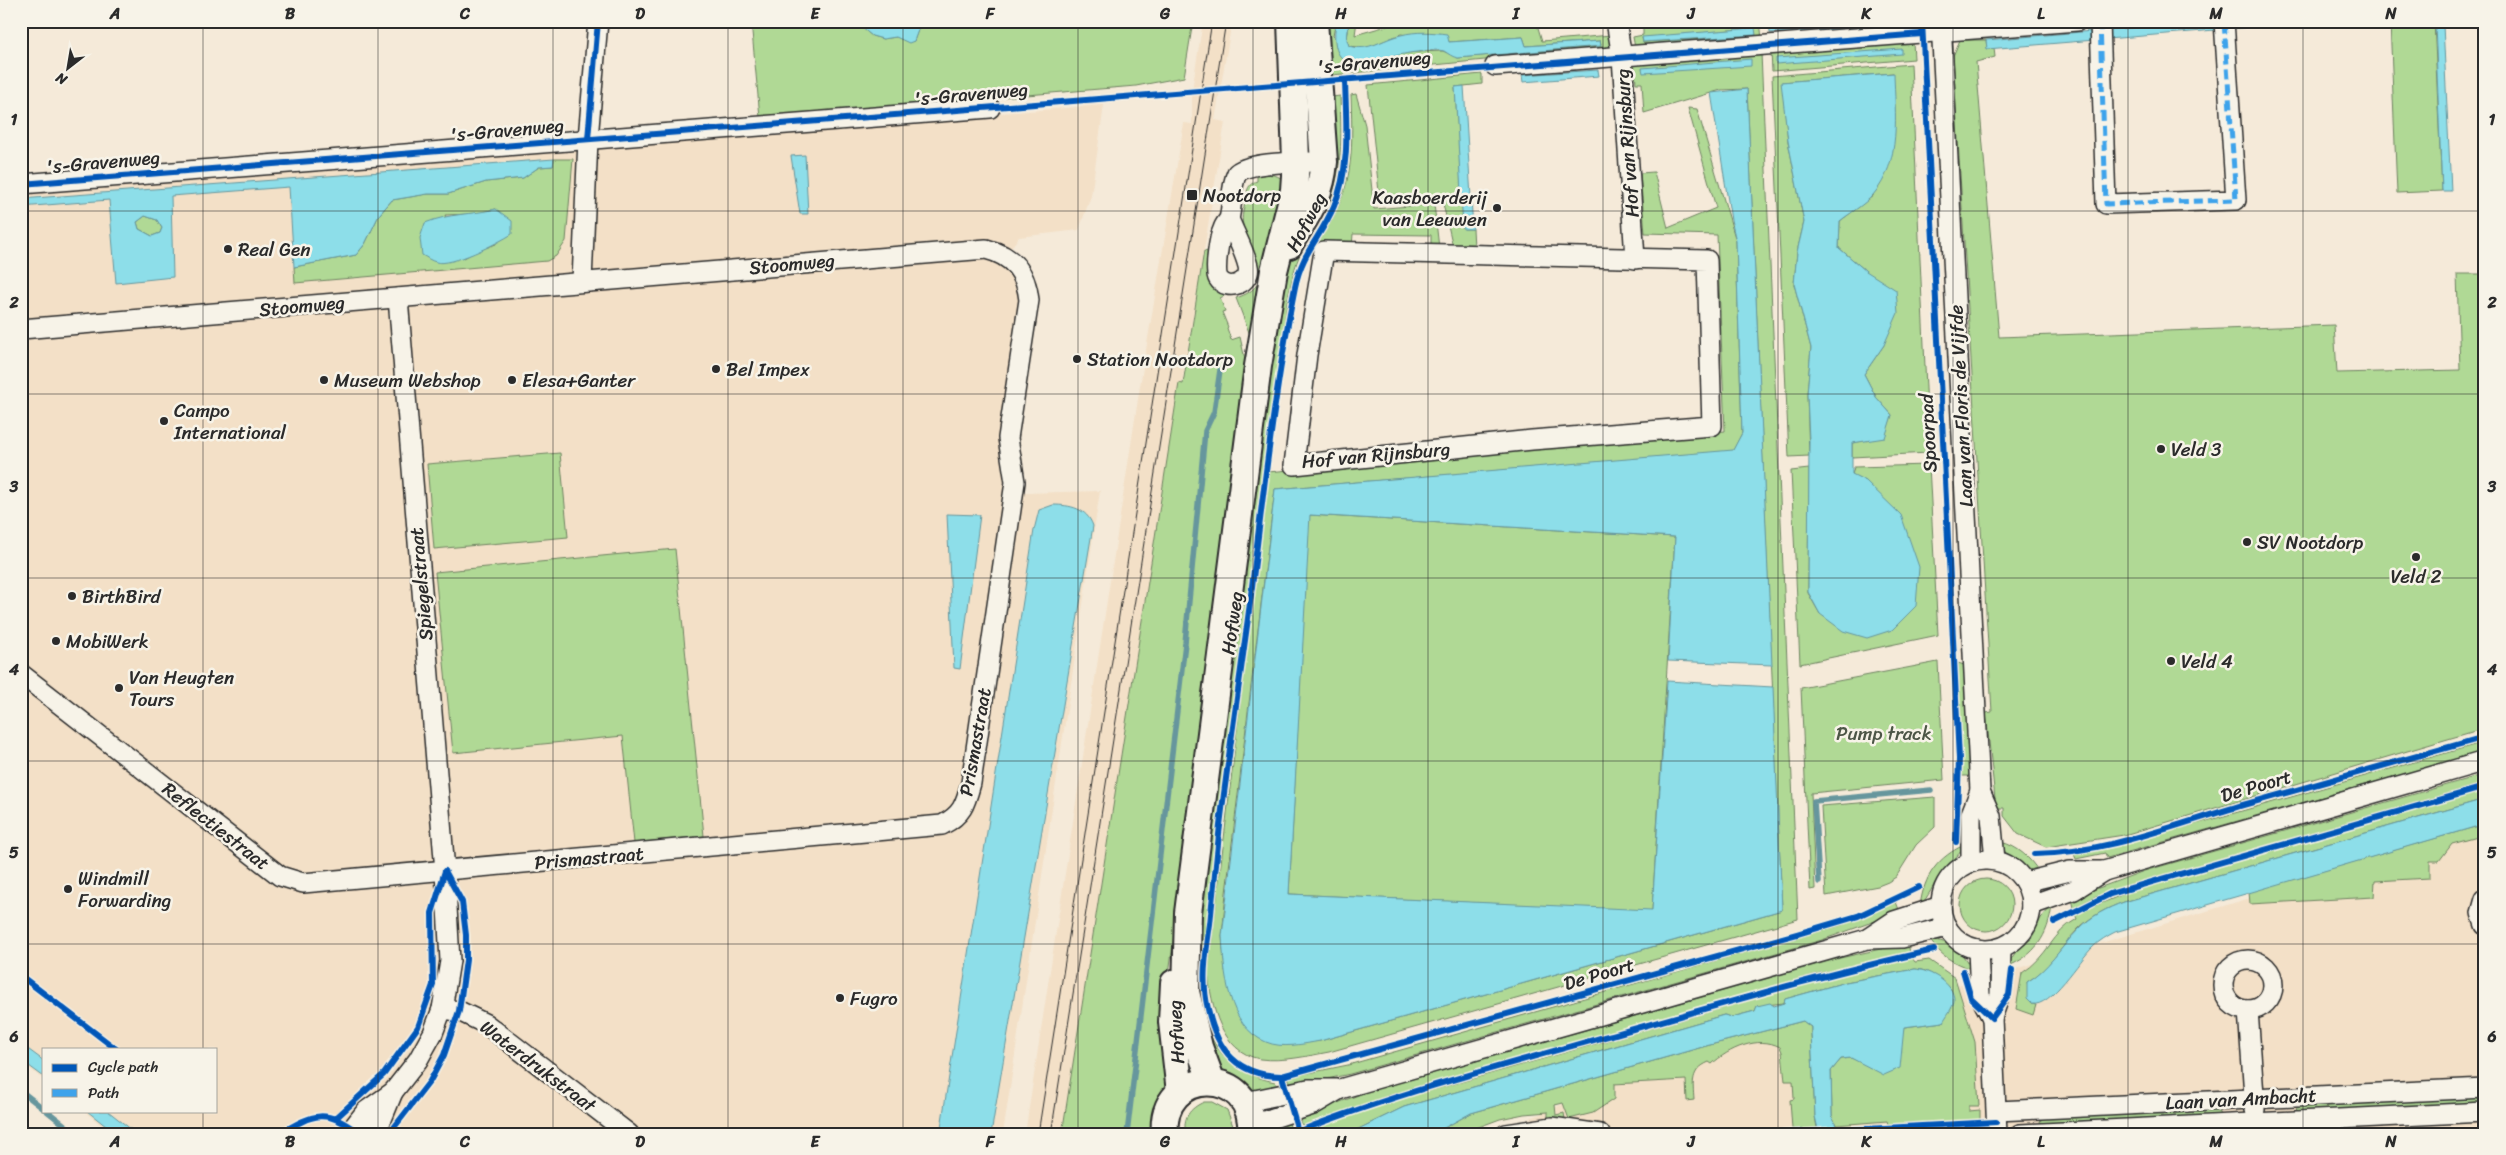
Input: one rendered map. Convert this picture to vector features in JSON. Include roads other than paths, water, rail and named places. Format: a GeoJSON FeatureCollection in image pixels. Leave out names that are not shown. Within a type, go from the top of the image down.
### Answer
{"type":"FeatureCollection","features":[{"type":"Feature","properties":{"kind":"main road","name":"Hofweg"},"geometry":{"type":"LineString","coordinates":[[1212,1082],[1199,1047],[1186,992],[1188,913],[1258,366],[1274,271],[1290,215],[1296,161],[1291,21]]}},
{"type":"Feature","properties":{"kind":"main road","name":"Hofweg"},"geometry":{"type":"LineString","coordinates":[[1274,271],[1315,202],[1322,182],[1324,162],[1314,21]]}},
{"type":"Feature","properties":{"kind":"main road","name":"Hofweg"},"geometry":{"type":"LineString","coordinates":[[1180,1092],[1172,1022],[1173,995],[1177,957],[1188,913]]}},
{"type":"Feature","properties":{"kind":"main road"},"geometry":{"type":"LineString","coordinates":[[1165,1134],[1164,1125],[1168,1107],[1180,1092],[1195,1084],[1212,1082],[1231,1088],[1250,1120]]}},
{"type":"Feature","properties":{"kind":"street"},"geometry":{"type":"LineString","coordinates":[[582,282],[588,139],[598,21]]}},
{"type":"Feature","properties":{"kind":"street","name":"Hof van Rijnsburg"},"geometry":{"type":"LineString","coordinates":[[1616,21],[1622,57],[1634,260]]}},
{"type":"Feature","properties":{"kind":"street"},"geometry":{"type":"LineString","coordinates":[[1495,66],[1622,57],[1942,27],[2077,21]]}},
{"type":"Feature","properties":{"kind":"street"},"geometry":{"type":"LineString","coordinates":[[2100,24],[2106,204],[2236,200],[2225,28]]}},
{"type":"Feature","properties":{"kind":"street","name":"Laan van Floris de Vijfde"},"geometry":{"type":"LineString","coordinates":[[1942,27],[1980,791],[1991,816],[1995,860]]}},
{"type":"Feature","properties":{"kind":"street","name":"'s-Gravenweg"},"geometry":{"type":"LineString","coordinates":[[21,184],[990,108]]}},
{"type":"Feature","properties":{"kind":"street"},"geometry":{"type":"LineString","coordinates":[[1229,219],[1235,177],[1241,170],[1249,167],[1296,161],[1324,162]]}},
{"type":"Feature","properties":{"kind":"street","name":"Stoomweg"},"geometry":{"type":"LineString","coordinates":[[21,329],[970,249],[986,249],[1000,254]]}},
{"type":"Feature","properties":{"kind":"street","name":"Hof van Rijnsburg"},"geometry":{"type":"LineString","coordinates":[[1324,251],[1634,260],[1707,260],[1712,426],[1532,440],[1294,465],[1307,355],[1324,251]]}},
{"type":"Feature","properties":{"kind":"street","name":"Prismastraat"},"geometry":{"type":"LineString","coordinates":[[445,871],[942,825],[956,818],[966,800],[971,783],[1015,482],[1008,438],[1029,300],[1027,282],[1018,268],[1000,254]]}},
{"type":"Feature","properties":{"kind":"street","name":"Spiegelstraat"},"geometry":{"type":"LineString","coordinates":[[370,1134],[382,1119],[393,1092],[418,1060],[433,1033],[442,1009],[450,961],[445,871],[398,298]]}},
{"type":"Feature","properties":{"kind":"street","name":"Reflectiestraat"},"geometry":{"type":"LineString","coordinates":[[21,674],[280,876],[302,882],[445,871]]}},
{"type":"Feature","properties":{"kind":"street","name":"De Poort"},"geometry":{"type":"LineString","coordinates":[[2025,882],[2070,871],[2104,871],[2485,761]]}},
{"type":"Feature","properties":{"kind":"street","name":"Laan van Floris de Vijfde"},"geometry":{"type":"LineString","coordinates":[[1971,862],[1971,814],[1980,791]]}},
{"type":"Feature","properties":{"kind":"street"},"geometry":{"type":"LineString","coordinates":[[1995,860],[2007,864],[2025,882],[2031,905],[2028,923],[2017,938],[2001,948],[1978,949],[1960,942],[1947,927],[1941,906],[1942,896],[1949,879],[1962,866],[1971,862],[1995,860]]}},
{"type":"Feature","properties":{"kind":"street","name":"De Poort"},"geometry":{"type":"LineString","coordinates":[[2031,905],[2074,890],[2104,871]]}},
{"type":"Feature","properties":{"kind":"street"},"geometry":{"type":"LineString","coordinates":[[2485,899],[2481,913],[2485,925]]}},
{"type":"Feature","properties":{"kind":"street","name":"De Poort"},"geometry":{"type":"LineString","coordinates":[[1867,939],[1894,921],[1941,906]]}},
{"type":"Feature","properties":{"kind":"street","name":"De Poort"},"geometry":{"type":"LineString","coordinates":[[1250,1120],[1313,1104],[1340,1089],[1867,939],[1902,938],[1947,927]]}},
{"type":"Feature","properties":{"kind":"street"},"geometry":{"type":"LineString","coordinates":[[1997,1134],[1992,1018],[2000,995],[2001,948]]}},
{"type":"Feature","properties":{"kind":"street"},"geometry":{"type":"LineString","coordinates":[[1978,949],[1980,996],[1992,1018]]}},
{"type":"Feature","properties":{"kind":"street","name":"Waterdrukstraat"},"geometry":{"type":"LineString","coordinates":[[442,1009],[459,1011],[486,1024],[629,1134]]}},
{"type":"Feature","properties":{"kind":"street"},"geometry":{"type":"LineString","coordinates":[[2248,1010],[2255,1098],[2254,1128]]}},
{"type":"Feature","properties":{"kind":"street","name":"Laan van Ambacht"},"geometry":{"type":"LineString","coordinates":[[1997,1111],[2485,1088]]}},
{"type":"Feature","properties":{"kind":"street","name":"Spiegelstraat"},"geometry":{"type":"LineString","coordinates":[[348,1134],[366,1111],[393,1092]]}},
{"type":"Feature","properties":{"kind":"street","name":"Laan van Ambacht"},"geometry":{"type":"LineString","coordinates":[[2020,1134],[2254,1128],[2485,1112]]}},
{"type":"Feature","properties":{"kind":"street"},"geometry":{"type":"LineString","coordinates":[[1506,1134],[1552,1127],[1600,1134]]}},
{"type":"Feature","properties":{"kind":"water"},"geometry":{"type":"Polygon","coordinates":[[[854,21],[921,22],[914,41],[909,43],[896,37],[883,39],[872,36],[854,21]]]}},
{"type":"Feature","properties":{"kind":"water"},"geometry":{"type":"Polygon","coordinates":[[[1336,21],[1349,21],[1347,40],[1349,46],[1356,47],[1369,46],[1394,37],[1424,32],[1447,34],[1449,42],[1523,37],[1526,46],[1600,41],[1601,46],[1458,58],[1444,51],[1430,50],[1359,63],[1347,61],[1339,55],[1335,42],[1336,21]]]}},
{"type":"Feature","properties":{"kind":"water"},"geometry":{"type":"Polygon","coordinates":[[[1769,21],[1773,21],[1774,28],[1861,23],[1862,28],[1770,33],[1769,21]]]}},
{"type":"Feature","properties":{"kind":"water"},"geometry":{"type":"Polygon","coordinates":[[[2212,21],[2323,21],[1987,49],[1986,40],[2212,21]]]}},
{"type":"Feature","properties":{"kind":"water"},"geometry":{"type":"Polygon","coordinates":[[[2435,25],[2443,25],[2451,191],[2442,191],[2435,25]]]}},
{"type":"Feature","properties":{"kind":"water"},"geometry":{"type":"Polygon","coordinates":[[[1755,28],[1756,35],[1643,42],[1642,37],[1755,28]]]}},
{"type":"Feature","properties":{"kind":"water"},"geometry":{"type":"Polygon","coordinates":[[[1902,49],[1902,54],[1776,64],[1776,58],[1902,49]]]}},
{"type":"Feature","properties":{"kind":"water"},"geometry":{"type":"Polygon","coordinates":[[[1751,59],[1751,66],[1643,73],[1642,68],[1751,59]]]}},
{"type":"Feature","properties":{"kind":"water"},"geometry":{"type":"Polygon","coordinates":[[[1598,70],[1599,76],[1523,82],[1522,75],[1598,70]]]}},
{"type":"Feature","properties":{"kind":"water"},"geometry":{"type":"Polygon","coordinates":[[[1894,73],[1895,137],[1889,167],[1873,195],[1840,221],[1839,248],[1866,271],[1896,290],[1898,313],[1884,345],[1864,374],[1876,397],[1892,415],[1885,438],[1852,443],[1852,474],[1866,481],[1901,515],[1919,567],[1916,606],[1892,630],[1867,638],[1843,631],[1820,614],[1808,592],[1809,441],[1807,394],[1811,348],[1794,284],[1797,252],[1804,222],[1788,141],[1781,82],[1894,73]]]}},
{"type":"Feature","properties":{"kind":"water"},"geometry":{"type":"Polygon","coordinates":[[[1464,86],[1473,229],[1463,229],[1455,87],[1464,86]]]}},
{"type":"Feature","properties":{"kind":"water"},"geometry":{"type":"Polygon","coordinates":[[[1747,89],[1772,665],[1668,661],[1675,537],[1310,515],[1289,894],[1652,910],[1667,681],[1773,687],[1782,910],[1320,1041],[1286,1046],[1266,1042],[1253,1034],[1243,1024],[1235,1011],[1224,965],[1222,936],[1275,489],[1733,450],[1742,433],[1736,241],[1711,93],[1747,89]]]}},
{"type":"Feature","properties":{"kind":"water"},"geometry":{"type":"Polygon","coordinates":[[[805,155],[808,214],[800,214],[791,156],[805,155]]]}},
{"type":"Feature","properties":{"kind":"water"},"geometry":{"type":"Polygon","coordinates":[[[554,159],[553,166],[539,167],[523,178],[486,182],[448,194],[428,194],[392,200],[379,215],[365,244],[356,255],[294,267],[289,187],[171,196],[173,277],[116,283],[109,200],[21,207],[21,199],[554,159]],[[145,216],[137,222],[139,229],[152,236],[160,233],[162,228],[157,220],[145,216]]]}},
{"type":"Feature","properties":{"kind":"water"},"geometry":{"type":"Polygon","coordinates":[[[496,209],[512,221],[512,234],[486,248],[452,261],[436,262],[422,255],[420,238],[425,223],[443,217],[496,209]]]}},
{"type":"Feature","properties":{"kind":"water"},"geometry":{"type":"Polygon","coordinates":[[[1053,505],[1072,507],[1082,511],[1087,515],[1093,526],[991,1134],[940,1134],[1034,530],[1039,510],[1053,505]]]}},
{"type":"Feature","properties":{"kind":"water"},"geometry":{"type":"Polygon","coordinates":[[[947,514],[980,515],[960,669],[954,668],[947,514]]]}},
{"type":"Feature","properties":{"kind":"water"},"geometry":{"type":"Polygon","coordinates":[[[2485,799],[2485,824],[2115,932],[2093,947],[2048,998],[2040,1003],[2032,1004],[2027,999],[2027,982],[2048,965],[2083,925],[2111,907],[2485,799]]]}},
{"type":"Feature","properties":{"kind":"water"},"geometry":{"type":"Polygon","coordinates":[[[1915,969],[1934,975],[1946,983],[1953,994],[1954,1001],[1952,1006],[1943,1022],[1904,1027],[1900,1068],[1884,1075],[1851,1058],[1841,1059],[1831,1071],[1832,1115],[1839,1134],[1819,1134],[1815,1116],[1811,1027],[1803,1021],[1706,1046],[1471,1113],[1433,1134],[1348,1134],[1404,1107],[1724,1015],[1732,1017],[1755,1011],[1757,1006],[1770,1003],[1774,1006],[1784,1003],[1785,999],[1846,982],[1915,969]]]}},
{"type":"Feature","properties":{"kind":"water"},"geometry":{"type":"Polygon","coordinates":[[[21,1044],[42,1060],[42,1076],[21,1060],[21,1044]]]}},
{"type":"Feature","properties":{"kind":"water"},"geometry":{"type":"Polygon","coordinates":[[[88,1112],[109,1112],[137,1134],[116,1134],[88,1112]]]}},
{"type":"Feature","properties":{"kind":"waterway"},"geometry":{"type":"LineString","coordinates":[[1127,1134],[1185,643],[1205,431],[1214,412],[1220,370]]}},
{"type":"Feature","properties":{"kind":"waterway"},"geometry":{"type":"LineString","coordinates":[[1819,882],[1814,801],[1931,790]]}},
{"type":"Feature","properties":{"kind":"waterway"},"geometry":{"type":"LineString","coordinates":[[21,1091],[42,1107]]}},
{"type":"Feature","properties":{"kind":"waterway"},"geometry":{"type":"LineString","coordinates":[[48,1112],[76,1134]]}},
{"type":"Feature","properties":{"kind":"tram line"},"geometry":{"type":"LineString","coordinates":[[1038,1134],[1212,21]]}},
{"type":"Feature","properties":{"kind":"tram line"},"geometry":{"type":"LineString","coordinates":[[1051,1134],[1226,21]]}},
{"type":"Feature","properties":{"kind":"railway"},"geometry":{"type":"LineString","coordinates":[[21,1129],[27,1134]]}},
{"type":"Feature","properties":{"kind":"place","name":"Nootdorp"},"geometry":{"type":"Point","coordinates":[1192,195]}},
{"type":"Feature","properties":{"kind":"place","name":"Kaasboerderij van Leeuwen"},"geometry":{"type":"Point","coordinates":[1497,208]}},
{"type":"Feature","properties":{"kind":"place","name":"Real Gen"},"geometry":{"type":"Point","coordinates":[228,249]}},
{"type":"Feature","properties":{"kind":"place","name":"Station Nootdorp"},"geometry":{"type":"Point","coordinates":[1077,359]}},
{"type":"Feature","properties":{"kind":"place","name":"Bel Impex"},"geometry":{"type":"Point","coordinates":[716,369]}},
{"type":"Feature","properties":{"kind":"place","name":"Museum Webshop"},"geometry":{"type":"Point","coordinates":[324,380]}},
{"type":"Feature","properties":{"kind":"place","name":"Elesa+Ganter"},"geometry":{"type":"Point","coordinates":[512,380]}},
{"type":"Feature","properties":{"kind":"place","name":"Campo International"},"geometry":{"type":"Point","coordinates":[164,421]}},
{"type":"Feature","properties":{"kind":"place","name":"Veld 3"},"geometry":{"type":"Point","coordinates":[2161,449]}},
{"type":"Feature","properties":{"kind":"place","name":"SV Nootdorp"},"geometry":{"type":"Point","coordinates":[2247,542]}},
{"type":"Feature","properties":{"kind":"place","name":"Veld 2"},"geometry":{"type":"Point","coordinates":[2416,557]}},
{"type":"Feature","properties":{"kind":"place","name":"BirthBird"},"geometry":{"type":"Point","coordinates":[72,596]}},
{"type":"Feature","properties":{"kind":"place","name":"MobiWerk"},"geometry":{"type":"Point","coordinates":[56,641]}},
{"type":"Feature","properties":{"kind":"place","name":"Veld 4"},"geometry":{"type":"Point","coordinates":[2171,661]}},
{"type":"Feature","properties":{"kind":"place","name":"Van Heugten Tours"},"geometry":{"type":"Point","coordinates":[119,688]}},
{"type":"Feature","properties":{"kind":"place","name":"Windmill Forwarding"},"geometry":{"type":"Point","coordinates":[68,889]}},
{"type":"Feature","properties":{"kind":"place","name":"Fugro"},"geometry":{"type":"Point","coordinates":[840,998]}},
{"type":"Feature","properties":{"kind":"park label","name":"Pump track"},"geometry":{"type":"Point","coordinates":[1884,733]}}]}
